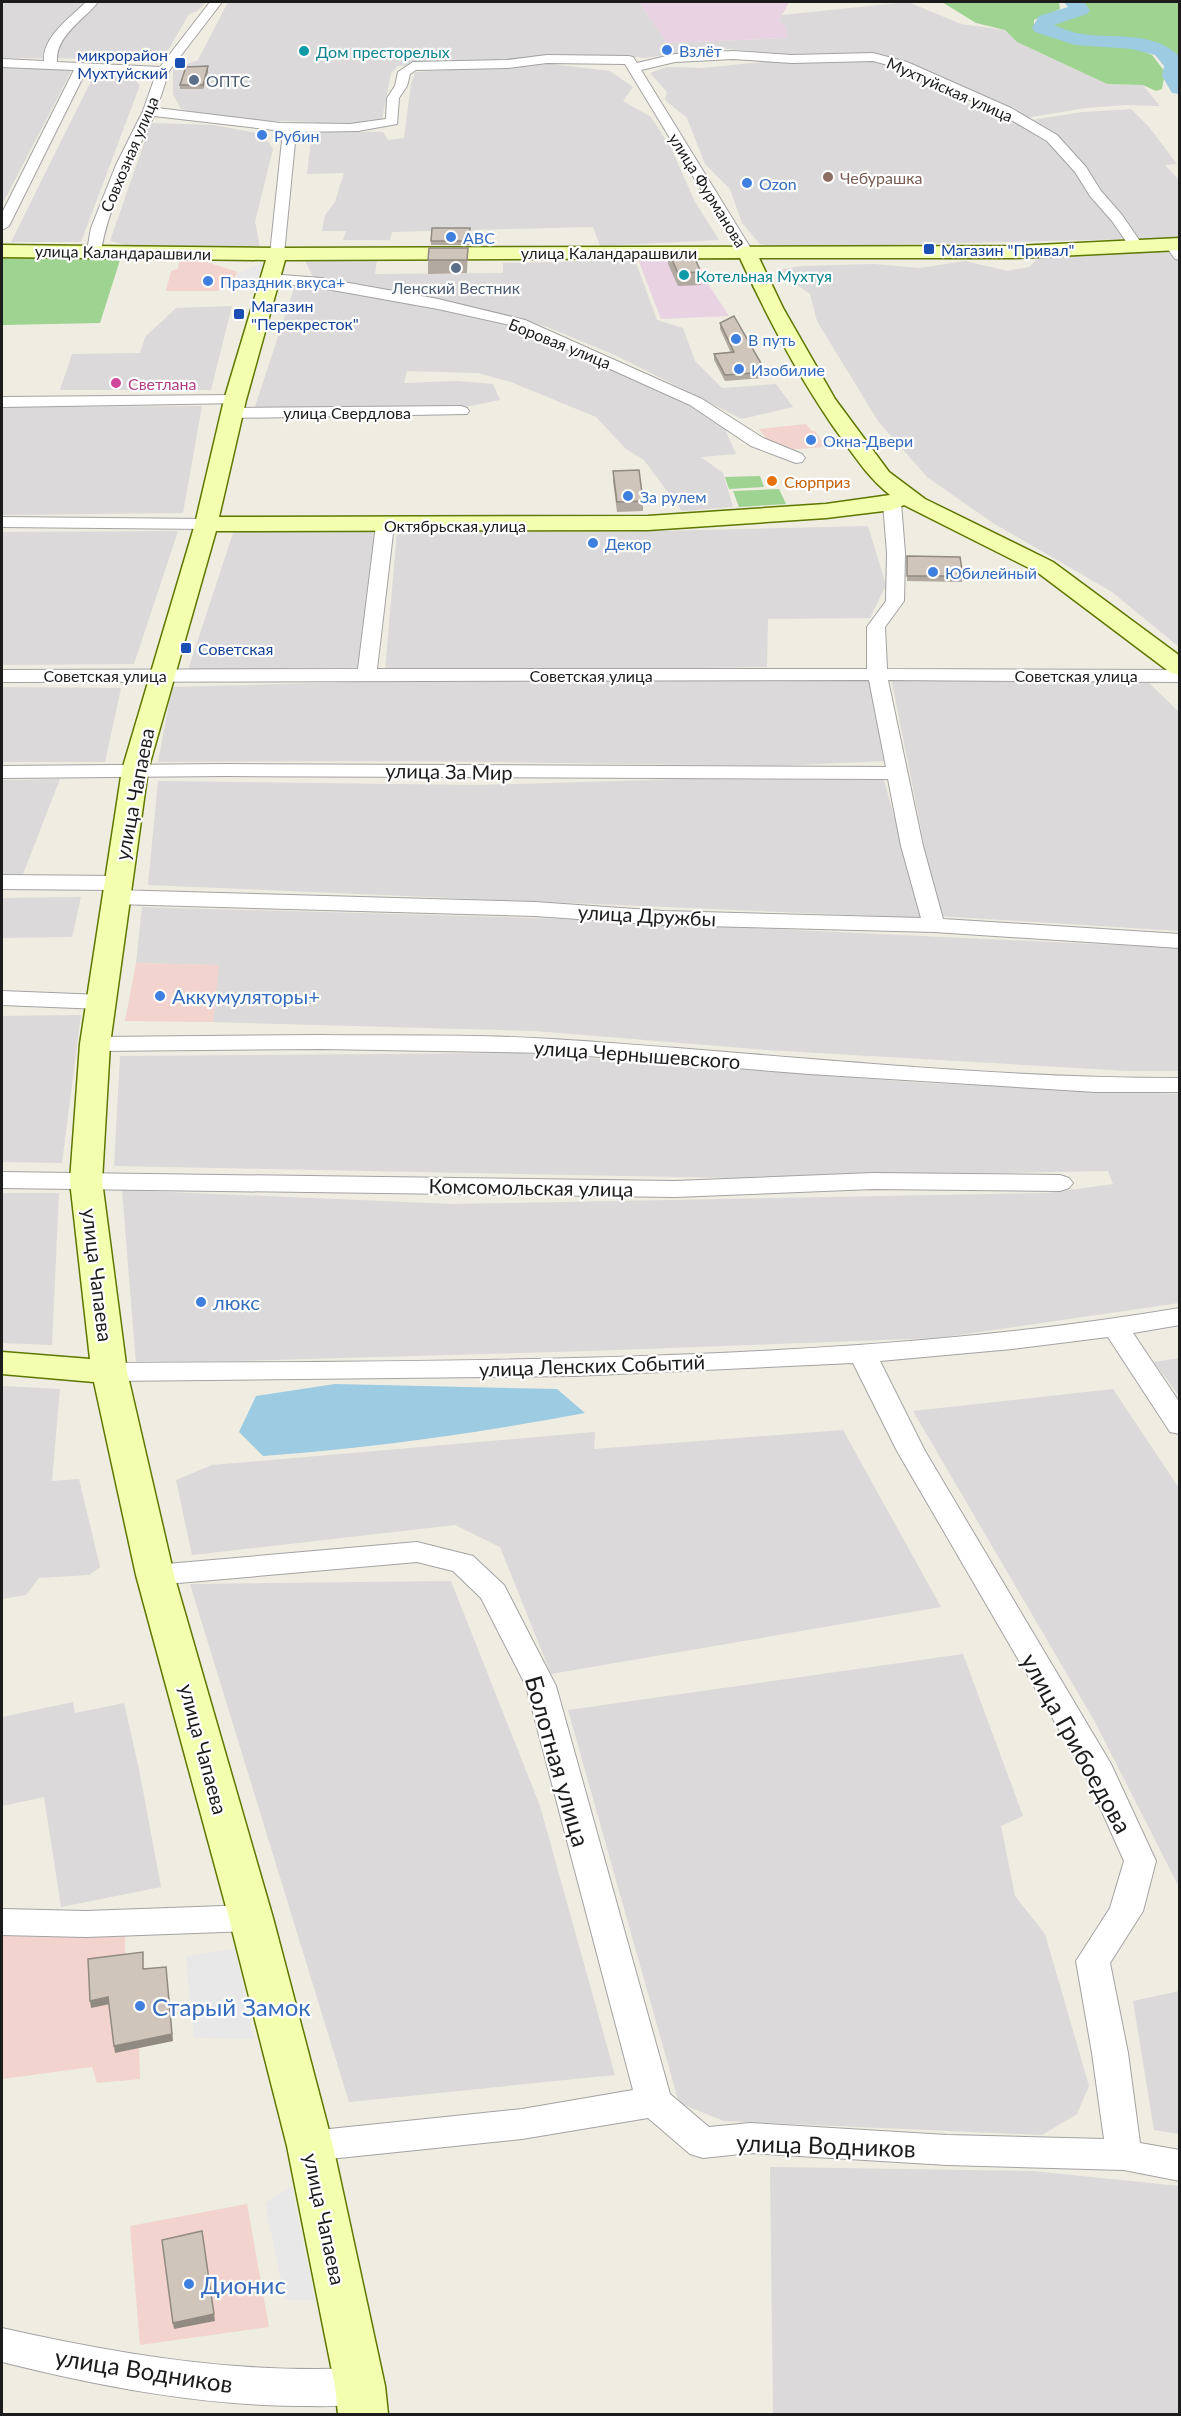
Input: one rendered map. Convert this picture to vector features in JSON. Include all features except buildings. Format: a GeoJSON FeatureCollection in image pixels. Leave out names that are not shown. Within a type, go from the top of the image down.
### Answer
{"type":"FeatureCollection","features":[{"type":"Feature","properties":{"kind":"main road","name":"улица Каландарашвили"},"geometry":{"type":"LineString","coordinates":[[2,251],[93,251],[273,266],[746,252],[1016,252],[1137,247],[1177,248]]}},
{"type":"Feature","properties":{"kind":"main road","name":"улица Фурманова"},"geometry":{"type":"LineString","coordinates":[[746,252],[773,308],[825,400],[899,500],[1045,567],[1179,668]]}},
{"type":"Feature","properties":{"kind":"main road","name":"улица Чапаева"},"geometry":{"type":"LineString","coordinates":[[273,266],[234,407],[206,524],[135,770],[94,1044],[86,1181],[110,1372],[155,1575],[251,1918],[310,2146],[361,2400]]}},
{"type":"Feature","properties":{"kind":"main road","name":"Октябрьская улица"},"geometry":{"type":"LineString","coordinates":[[206,524],[648,523],[826,511],[899,500]]}},
{"type":"Feature","properties":{"kind":"main road","name":"улица Ленских Событий"},"geometry":{"type":"LineString","coordinates":[[2,1363],[110,1372]]}},
{"type":"Feature","properties":{"kind":"street"},"geometry":{"type":"LineString","coordinates":[[51,64],[49,59],[53,47],[72,20],[92,2]]}},
{"type":"Feature","properties":{"kind":"street","name":"Совхозная улица"},"geometry":{"type":"LineString","coordinates":[[93,251],[98,228],[123,165],[150,111],[163,71],[216,2]]}},
{"type":"Feature","properties":{"kind":"street","name":"Мухтуйская улица"},"geometry":{"type":"LineString","coordinates":[[290,128],[375,127],[392,121],[393,98],[401,86],[404,72],[413,66],[507,64],[547,59],[632,64],[675,58],[733,55],[792,59],[873,57],[903,65],[1006,111],[1052,138],[1082,170],[1095,193],[1117,218],[1137,247]]}},
{"type":"Feature","properties":{"kind":"street"},"geometry":{"type":"LineString","coordinates":[[2,63],[163,71]]}},
{"type":"Feature","properties":{"kind":"street","name":"улица Фурманова"},"geometry":{"type":"LineString","coordinates":[[632,64],[746,252]]}},
{"type":"Feature","properties":{"kind":"street"},"geometry":{"type":"LineString","coordinates":[[2,226],[82,66]]}},
{"type":"Feature","properties":{"kind":"street"},"geometry":{"type":"LineString","coordinates":[[150,111],[224,123],[290,128]]}},
{"type":"Feature","properties":{"kind":"street","name":"улица Чапаева"},"geometry":{"type":"LineString","coordinates":[[273,266],[290,128]]}},
{"type":"Feature","properties":{"kind":"street","name":"Боровая улица"},"geometry":{"type":"LineString","coordinates":[[273,266],[321,283],[438,304],[519,323],[696,402],[757,442],[796,458]]}},
{"type":"Feature","properties":{"kind":"street","name":"улица Свердлова"},"geometry":{"type":"LineString","coordinates":[[2,402],[461,411]]}},
{"type":"Feature","properties":{"kind":"street"},"geometry":{"type":"LineString","coordinates":[[899,500],[895,601],[876,627],[877,674],[912,846],[934,925]]}},
{"type":"Feature","properties":{"kind":"street","name":"Октябрьская улица"},"geometry":{"type":"LineString","coordinates":[[2,522],[206,524]]}},
{"type":"Feature","properties":{"kind":"street"},"geometry":{"type":"LineString","coordinates":[[367,675],[385,525]]}},
{"type":"Feature","properties":{"kind":"street","name":"Советская улица"},"geometry":{"type":"LineString","coordinates":[[2,676],[877,674],[1179,676]]}},
{"type":"Feature","properties":{"kind":"street","name":"улица За Мир"},"geometry":{"type":"LineString","coordinates":[[2,772],[392,769],[475,773],[896,773]]}},
{"type":"Feature","properties":{"kind":"street","name":"улица Дружбы"},"geometry":{"type":"LineString","coordinates":[[2,882],[116,890],[535,909],[664,918],[934,925],[1179,941]]}},
{"type":"Feature","properties":{"kind":"street"},"geometry":{"type":"LineString","coordinates":[[2,998],[101,1002]]}},
{"type":"Feature","properties":{"kind":"street","name":"улица Чернышевского"},"geometry":{"type":"LineString","coordinates":[[94,1044],[321,1042],[550,1046],[833,1069],[1096,1085],[1179,1085]]}},
{"type":"Feature","properties":{"kind":"street","name":"Комсомольская улица"},"geometry":{"type":"LineString","coordinates":[[2,1180],[675,1189],[873,1181],[1060,1183]]}},
{"type":"Feature","properties":{"kind":"street","name":"улица Ленских Событий"},"geometry":{"type":"LineString","coordinates":[[110,1372],[599,1367],[863,1355],[1116,1328],[1179,1316]]}},
{"type":"Feature","properties":{"kind":"street"},"geometry":{"type":"LineString","coordinates":[[1116,1328],[1179,1425]]}},
{"type":"Feature","properties":{"kind":"street","name":"улица Грибоедова"},"geometry":{"type":"LineString","coordinates":[[863,1355],[911,1451],[1100,1772],[1140,1861],[1126,1911],[1093,1961],[1110,2053],[1124,2156]]}},
{"type":"Feature","properties":{"kind":"street","name":"Болотная улица"},"geometry":{"type":"LineString","coordinates":[[155,1575],[417,1552],[463,1563],[493,1592],[541,1686],[654,2102]]}},
{"type":"Feature","properties":{"kind":"street"},"geometry":{"type":"LineString","coordinates":[[2,1922],[86,1924],[251,1918]]}},
{"type":"Feature","properties":{"kind":"street"},"geometry":{"type":"LineString","coordinates":[[310,2146],[522,2124],[654,2102]]}},
{"type":"Feature","properties":{"kind":"street","name":"улица Водников"},"geometry":{"type":"LineString","coordinates":[[654,2102],[703,2143],[750,2138],[947,2150],[1124,2156],[1179,2166]]}},
{"type":"Feature","properties":{"kind":"street","name":"улица Водников"},"geometry":{"type":"LineString","coordinates":[[2,2344],[73,2362],[198,2383],[314,2390],[361,2400]]}},
{"type":"Feature","properties":{"kind":"shaded area"},"geometry":{"type":"Polygon","coordinates":[[[2,2],[206,2],[197,11],[189,14],[163,59],[2,58],[2,2]]]}},
{"type":"Feature","properties":{"kind":"shaded area"},"geometry":{"type":"Polygon","coordinates":[[[228,2],[639,2],[667,43],[788,38],[785,26],[779,21],[782,15],[908,2],[961,24],[1005,30],[1017,42],[1107,84],[1143,85],[1160,106],[1126,105],[1085,108],[1026,118],[909,63],[888,56],[796,55],[718,48],[645,58],[617,55],[549,56],[508,62],[398,66],[391,73],[382,119],[361,124],[329,125],[313,122],[239,120],[181,109],[173,94],[173,69],[198,60],[228,2]]]}},
{"type":"Feature","properties":{"kind":"shaded area"},"geometry":{"type":"Polygon","coordinates":[[[639,2],[789,2],[779,21],[785,26],[788,38],[667,43],[639,2]]]}},
{"type":"Feature","properties":{"kind":"shaded area"},"geometry":{"type":"Polygon","coordinates":[[[772,61],[875,61],[898,67],[1007,124],[1083,112],[1131,109],[1149,127],[1177,164],[1165,165],[1179,180],[1179,238],[782,247],[760,244],[742,223],[730,189],[705,164],[687,118],[665,100],[667,92],[650,73],[667,67],[703,68],[772,61]]]}},
{"type":"Feature","properties":{"kind":"shaded area"},"geometry":{"type":"Polygon","coordinates":[[[551,64],[610,71],[633,87],[623,101],[651,117],[671,148],[695,202],[719,240],[600,246],[593,227],[392,232],[390,240],[343,240],[346,231],[322,231],[325,215],[335,202],[344,173],[307,174],[311,141],[300,140],[302,131],[383,132],[388,140],[404,138],[411,84],[415,72],[551,64]]]}},
{"type":"Feature","properties":{"kind":"shaded area"},"geometry":{"type":"Polygon","coordinates":[[[2,66],[74,66],[2,205],[2,66]]]}},
{"type":"Feature","properties":{"kind":"shaded area"},"geometry":{"type":"Polygon","coordinates":[[[95,73],[127,73],[140,85],[81,242],[11,242],[95,73]]]}},
{"type":"Feature","properties":{"kind":"shaded area"},"geometry":{"type":"Polygon","coordinates":[[[151,123],[213,125],[263,134],[273,149],[255,222],[260,247],[127,245],[110,241],[151,123]]]}},
{"type":"Feature","properties":{"kind":"shaded area"},"geometry":{"type":"Polygon","coordinates":[[[1179,249],[1179,647],[1112,592],[993,523],[927,477],[878,421],[817,321],[810,294],[776,270],[803,266],[874,264],[920,268],[965,261],[1008,271],[1029,267],[1038,258],[1179,249]]]}},
{"type":"Feature","properties":{"kind":"shaded area"},"geometry":{"type":"Polygon","coordinates":[[[195,258],[237,272],[232,284],[217,291],[166,291],[171,271],[178,269],[179,260],[195,258]]]}},
{"type":"Feature","properties":{"kind":"shaded area"},"geometry":{"type":"Polygon","coordinates":[[[682,258],[695,264],[729,316],[661,319],[638,259],[682,258]]]}},
{"type":"Feature","properties":{"kind":"shaded area"},"geometry":{"type":"Polygon","coordinates":[[[377,260],[375,274],[503,273],[503,263],[635,260],[657,320],[683,328],[695,361],[722,388],[776,384],[793,407],[742,419],[615,355],[547,327],[503,314],[314,279],[305,261],[377,260]]]}},
{"type":"Feature","properties":{"kind":"shaded area"},"geometry":{"type":"Polygon","coordinates":[[[264,262],[256,288],[234,283],[238,273],[264,262]]]}},
{"type":"Feature","properties":{"kind":"shaded area"},"geometry":{"type":"Polygon","coordinates":[[[295,285],[371,294],[434,306],[505,324],[692,405],[724,427],[736,454],[701,457],[723,473],[733,507],[682,511],[644,460],[626,449],[596,417],[511,382],[478,373],[407,371],[404,383],[456,381],[493,384],[500,400],[460,408],[264,409],[255,407],[295,285]]]}},
{"type":"Feature","properties":{"kind":"shaded area"},"geometry":{"type":"Polygon","coordinates":[[[232,306],[211,390],[60,390],[72,354],[140,353],[145,337],[176,308],[232,306]]]}},
{"type":"Feature","properties":{"kind":"shaded area"},"geometry":{"type":"Polygon","coordinates":[[[202,406],[183,513],[2,515],[2,407],[202,406]]]}},
{"type":"Feature","properties":{"kind":"shaded area"},"geometry":{"type":"Polygon","coordinates":[[[806,424],[812,431],[815,431],[825,447],[784,450],[771,444],[759,429],[806,424]]]}},
{"type":"Feature","properties":{"kind":"shaded area"},"geometry":{"type":"Polygon","coordinates":[[[868,526],[886,585],[870,618],[768,619],[767,667],[385,670],[397,532],[622,532],[868,526]]]}},
{"type":"Feature","properties":{"kind":"shaded area"},"geometry":{"type":"Polygon","coordinates":[[[234,530],[374,530],[359,670],[188,670],[234,530]]]}},
{"type":"Feature","properties":{"kind":"shaded area"},"geometry":{"type":"Polygon","coordinates":[[[178,531],[134,664],[2,665],[2,532],[178,531]]]}},
{"type":"Feature","properties":{"kind":"shaded area"},"geometry":{"type":"Polygon","coordinates":[[[891,677],[1149,683],[1179,712],[1179,931],[938,916],[891,677]]]}},
{"type":"Feature","properties":{"kind":"shaded area"},"geometry":{"type":"Polygon","coordinates":[[[428,680],[870,681],[885,761],[774,766],[411,761],[158,762],[172,687],[428,680]]]}},
{"type":"Feature","properties":{"kind":"shaded area"},"geometry":{"type":"Polygon","coordinates":[[[2,687],[121,688],[105,762],[2,762],[2,687]]]}},
{"type":"Feature","properties":{"kind":"shaded area"},"geometry":{"type":"Polygon","coordinates":[[[60,779],[23,874],[2,874],[2,780],[60,779]]]}},
{"type":"Feature","properties":{"kind":"shaded area"},"geometry":{"type":"Polygon","coordinates":[[[685,779],[884,780],[922,918],[148,885],[158,781],[479,785],[685,779]]]}},
{"type":"Feature","properties":{"kind":"shaded area"},"geometry":{"type":"Polygon","coordinates":[[[81,897],[72,937],[2,938],[2,898],[81,897]]]}},
{"type":"Feature","properties":{"kind":"shaded area"},"geometry":{"type":"Polygon","coordinates":[[[142,907],[538,918],[1179,948],[1179,1071],[1128,1071],[766,1050],[535,1031],[213,1022],[218,965],[136,963],[142,907]]]}},
{"type":"Feature","properties":{"kind":"shaded area"},"geometry":{"type":"Polygon","coordinates":[[[136,963],[219,965],[213,1022],[125,1021],[136,963]]]}},
{"type":"Feature","properties":{"kind":"shaded area"},"geometry":{"type":"Polygon","coordinates":[[[81,1015],[62,1163],[2,1162],[2,1016],[81,1015]]]}},
{"type":"Feature","properties":{"kind":"shaded area"},"geometry":{"type":"Polygon","coordinates":[[[520,1053],[925,1083],[1179,1094],[1179,1303],[938,1338],[136,1364],[122,1190],[451,1204],[1047,1193],[1113,1184],[1108,1171],[732,1178],[114,1166],[120,1056],[520,1053]]]}},
{"type":"Feature","properties":{"kind":"shaded area"},"geometry":{"type":"Polygon","coordinates":[[[2,1193],[59,1193],[52,1345],[2,1343],[2,1193]]]}},
{"type":"Feature","properties":{"kind":"shaded area"},"geometry":{"type":"Polygon","coordinates":[[[1180,1358],[1179,1396],[1154,1362],[1180,1358]]]}},
{"type":"Feature","properties":{"kind":"shaded area"},"geometry":{"type":"Polygon","coordinates":[[[2,1386],[60,1389],[52,1481],[79,1479],[100,1567],[89,1575],[39,1578],[26,1595],[2,1599],[2,1386]]]}},
{"type":"Feature","properties":{"kind":"shaded area"},"geometry":{"type":"Polygon","coordinates":[[[1113,1389],[1179,1488],[1179,1887],[1095,1722],[913,1411],[1113,1389]]]}},
{"type":"Feature","properties":{"kind":"shaded area"},"geometry":{"type":"Polygon","coordinates":[[[843,1430],[941,1607],[551,1674],[500,1547],[455,1525],[192,1555],[176,1480],[212,1465],[595,1432],[594,1449],[843,1430]]]}},
{"type":"Feature","properties":{"kind":"shaded area"},"geometry":{"type":"Polygon","coordinates":[[[451,1581],[540,1806],[615,2075],[349,2102],[190,1584],[451,1581]]]}},
{"type":"Feature","properties":{"kind":"shaded area"},"geometry":{"type":"Polygon","coordinates":[[[963,1654],[1023,1816],[1001,1826],[1015,1896],[1045,1934],[1089,2086],[1077,2114],[1042,2135],[724,2121],[679,2103],[568,1710],[963,1654]]]}},
{"type":"Feature","properties":{"kind":"shaded area"},"geometry":{"type":"Polygon","coordinates":[[[73,1702],[75,1713],[124,1703],[161,1887],[61,1907],[44,1797],[2,1806],[2,1717],[73,1702]]]}},
{"type":"Feature","properties":{"kind":"shaded area"},"geometry":{"type":"Polygon","coordinates":[[[2,1931],[125,1934],[125,1962],[144,1959],[144,1976],[166,1974],[173,2041],[139,2048],[140,2079],[97,2083],[92,2067],[2,2079],[2,1931]]]}},
{"type":"Feature","properties":{"kind":"shaded area"},"geometry":{"type":"Polygon","coordinates":[[[235,1949],[254,2039],[194,2038],[186,1956],[235,1949]]]}},
{"type":"Feature","properties":{"kind":"shaded area"},"geometry":{"type":"Polygon","coordinates":[[[1180,1991],[1179,2134],[1154,2130],[1133,2001],[1180,1991]]]}},
{"type":"Feature","properties":{"kind":"shaded area"},"geometry":{"type":"Polygon","coordinates":[[[770,2167],[1033,2171],[1179,2186],[1179,2414],[773,2414],[770,2167]]]}},
{"type":"Feature","properties":{"kind":"shaded area"},"geometry":{"type":"Polygon","coordinates":[[[291,2186],[315,2300],[285,2300],[265,2203],[291,2186]]]}},
{"type":"Feature","properties":{"kind":"shaded area"},"geometry":{"type":"Polygon","coordinates":[[[247,2204],[269,2327],[140,2345],[130,2226],[247,2204]]]}},
{"type":"Feature","properties":{"kind":"green space"},"geometry":{"type":"Polygon","coordinates":[[[942,2],[1059,2],[1060,9],[1034,20],[1034,28],[1058,39],[1133,47],[1152,55],[1165,72],[1162,89],[1156,91],[1143,85],[1107,84],[1017,42],[1005,30],[976,23],[942,2]]]}},
{"type":"Feature","properties":{"kind":"green space"},"geometry":{"type":"Polygon","coordinates":[[[1080,2],[1179,2],[1179,64],[1167,52],[1152,44],[1136,40],[1082,36],[1051,25],[1084,11],[1080,2]]]}},
{"type":"Feature","properties":{"kind":"green space"},"geometry":{"type":"Polygon","coordinates":[[[84,256],[120,260],[100,323],[3,325],[2,340],[2,257],[84,256]]]}},
{"type":"Feature","properties":{"kind":"green space"},"geometry":{"type":"Polygon","coordinates":[[[760,476],[764,487],[729,489],[725,477],[760,476]]]}},
{"type":"Feature","properties":{"kind":"green space"},"geometry":{"type":"Polygon","coordinates":[[[779,489],[786,504],[739,507],[733,491],[779,489]]]}},
{"type":"Feature","properties":{"kind":"water"},"geometry":{"type":"Polygon","coordinates":[[[335,1384],[557,1389],[585,1413],[424,1439],[263,1456],[239,1432],[256,1396],[335,1384]]]}},
{"type":"Feature","properties":{"kind":"waterway"},"geometry":{"type":"LineString","coordinates":[[1074,2],[1080,10],[1046,20],[1042,28],[1075,39],[1133,43],[1162,51],[1175,65],[1173,76],[1180,88]]}},
{"type":"Feature","properties":{"kind":"place","name":"Взлёт"},"geometry":{"type":"Point","coordinates":[667,50]}},
{"type":"Feature","properties":{"kind":"place","name":"Дом престорелых"},"geometry":{"type":"Point","coordinates":[304,51]}},
{"type":"Feature","properties":{"kind":"place","name":"микрорайон Мухтуйский"},"geometry":{"type":"Point","coordinates":[180,63]}},
{"type":"Feature","properties":{"kind":"place","name":"ОПТС"},"geometry":{"type":"Point","coordinates":[194,80]}},
{"type":"Feature","properties":{"kind":"place","name":"Рубин"},"geometry":{"type":"Point","coordinates":[262,135]}},
{"type":"Feature","properties":{"kind":"place","name":"Чебурашка"},"geometry":{"type":"Point","coordinates":[828,177]}},
{"type":"Feature","properties":{"kind":"place","name":"Ozon"},"geometry":{"type":"Point","coordinates":[747,183]}},
{"type":"Feature","properties":{"kind":"place","name":"ABC"},"geometry":{"type":"Point","coordinates":[451,237]}},
{"type":"Feature","properties":{"kind":"place","name":"Магазин \"Привал\""},"geometry":{"type":"Point","coordinates":[929,249]}},
{"type":"Feature","properties":{"kind":"place","name":"Ленский Вестник"},"geometry":{"type":"Point","coordinates":[456,268]}},
{"type":"Feature","properties":{"kind":"place","name":"Котельная Мухтуя"},"geometry":{"type":"Point","coordinates":[684,275]}},
{"type":"Feature","properties":{"kind":"place","name":"Праздник вкуса+"},"geometry":{"type":"Point","coordinates":[208,281]}},
{"type":"Feature","properties":{"kind":"place","name":"Магазин \"Перекресток\""},"geometry":{"type":"Point","coordinates":[239,314]}},
{"type":"Feature","properties":{"kind":"place","name":"В путь"},"geometry":{"type":"Point","coordinates":[736,339]}},
{"type":"Feature","properties":{"kind":"place","name":"Изобилие"},"geometry":{"type":"Point","coordinates":[739,369]}},
{"type":"Feature","properties":{"kind":"place","name":"Светлана"},"geometry":{"type":"Point","coordinates":[116,383]}},
{"type":"Feature","properties":{"kind":"place","name":"Окна-Двери"},"geometry":{"type":"Point","coordinates":[811,440]}},
{"type":"Feature","properties":{"kind":"place","name":"Сюрприз"},"geometry":{"type":"Point","coordinates":[772,481]}},
{"type":"Feature","properties":{"kind":"place","name":"За рулем"},"geometry":{"type":"Point","coordinates":[628,496]}},
{"type":"Feature","properties":{"kind":"place","name":"Декор"},"geometry":{"type":"Point","coordinates":[593,543]}},
{"type":"Feature","properties":{"kind":"place","name":"Юбилейный"},"geometry":{"type":"Point","coordinates":[933,572]}},
{"type":"Feature","properties":{"kind":"place","name":"Советская"},"geometry":{"type":"Point","coordinates":[186,648]}},
{"type":"Feature","properties":{"kind":"place","name":"Аккумуляторы+"},"geometry":{"type":"Point","coordinates":[160,996]}},
{"type":"Feature","properties":{"kind":"place","name":"люкс"},"geometry":{"type":"Point","coordinates":[201,1302]}},
{"type":"Feature","properties":{"kind":"place","name":"Старый Замок"},"geometry":{"type":"Point","coordinates":[140,2006]}},
{"type":"Feature","properties":{"kind":"place","name":"Дионис"},"geometry":{"type":"Point","coordinates":[189,2284]}}]}
